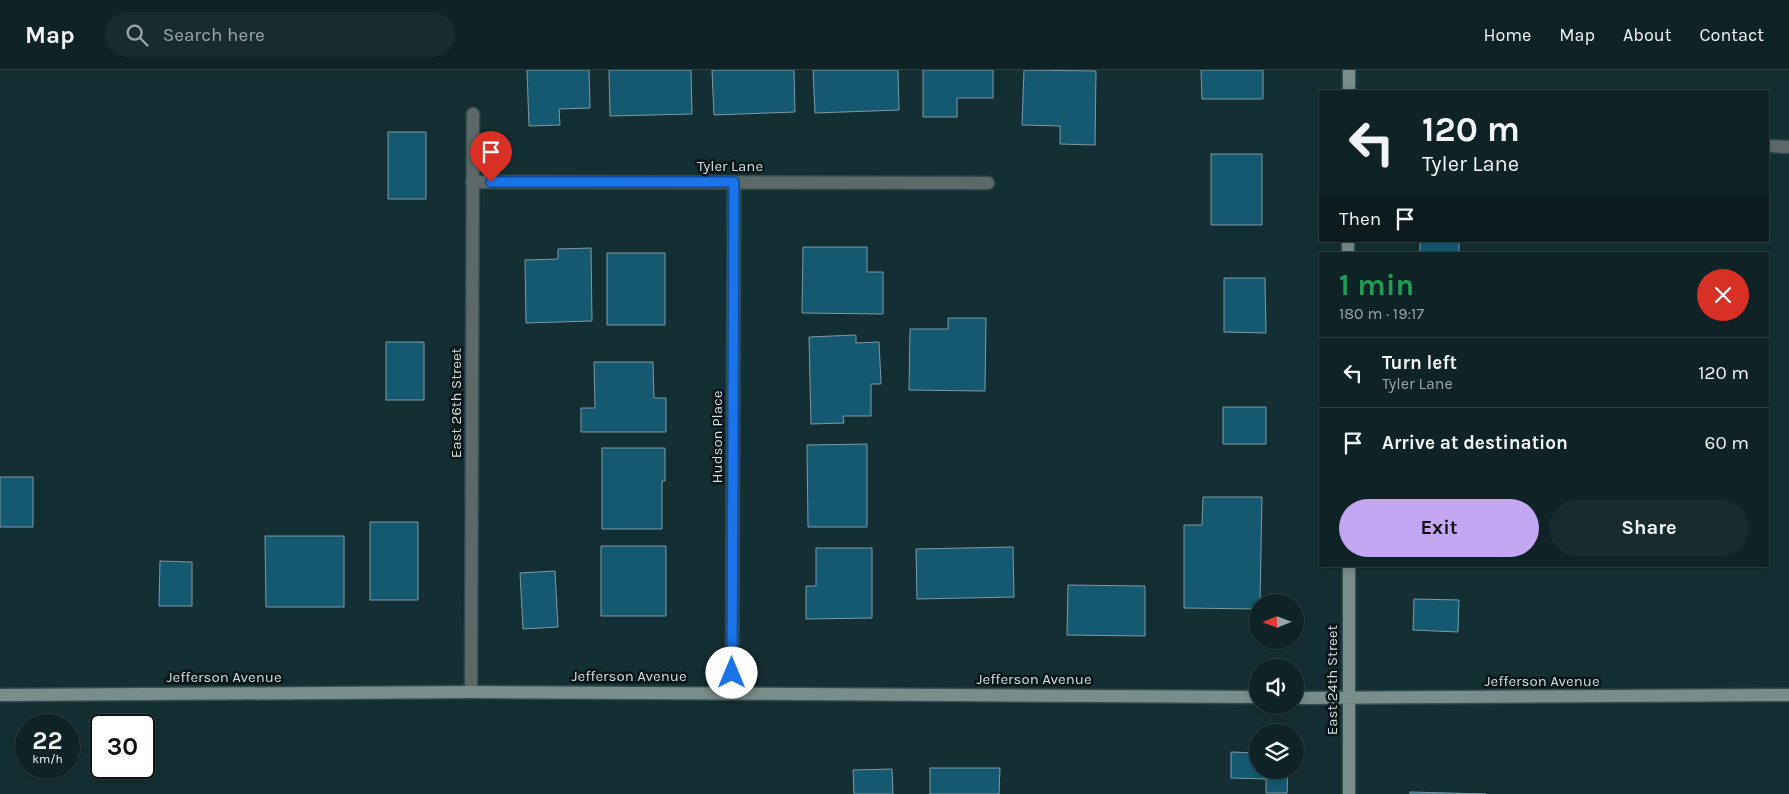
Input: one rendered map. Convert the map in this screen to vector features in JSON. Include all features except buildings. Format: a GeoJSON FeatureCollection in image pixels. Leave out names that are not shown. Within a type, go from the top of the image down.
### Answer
{"type":"FeatureCollection","features":[{"type":"Feature","properties":{"kind":"main road"},"geometry":{"type":"LineString","coordinates":[[1348,90],[1349,70]]}},
{"type":"Feature","properties":{"kind":"main road","name":"East 24th Street"},"geometry":{"type":"LineString","coordinates":[[1349,567],[1349,794]]}},
{"type":"Feature","properties":{"kind":"main road","name":"Jefferson Avenue"},"geometry":{"type":"LineString","coordinates":[[0,695],[471,692],[1249,697]]}},
{"type":"Feature","properties":{"kind":"main road","name":"Jefferson Avenue"},"geometry":{"type":"LineString","coordinates":[[1304,698],[1789,696]]}},
{"type":"Feature","properties":{"kind":"street","name":"East 26th Street"},"geometry":{"type":"LineString","coordinates":[[471,692],[473,114]]}},
{"type":"Feature","properties":{"kind":"street"},"geometry":{"type":"LineString","coordinates":[[1769,146],[1789,146]]}},
{"type":"Feature","properties":{"kind":"street","name":"Tyler Lane"},"geometry":{"type":"LineString","coordinates":[[472,182],[988,183]]}},
{"type":"Feature","properties":{"kind":"street","name":"Hudson Place"},"geometry":{"type":"LineString","coordinates":[[732,693],[734,182]]}},
{"type":"Feature","properties":{"kind":"route"},"geometry":{"type":"LineString","coordinates":[[491,182],[734,182],[732,673]]}}]}
